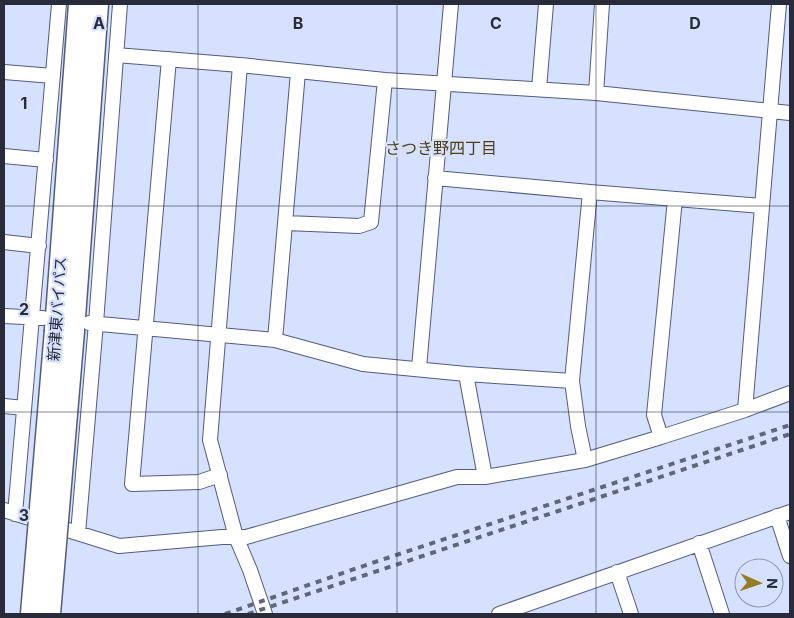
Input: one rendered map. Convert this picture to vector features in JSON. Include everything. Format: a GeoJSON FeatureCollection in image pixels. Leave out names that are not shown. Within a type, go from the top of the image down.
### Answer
{"type":"FeatureCollection","features":[{"type":"Feature","properties":{"kind":"highway","name":"新津東バイパス"},"geometry":{"type":"LineString","coordinates":[[49,614],[80,4]]}},
{"type":"Feature","properties":{"kind":"highway","name":"新津東バイパス"},"geometry":{"type":"LineString","coordinates":[[32,614],[65,324],[97,4]]}},
{"type":"Feature","properties":{"kind":"street"},"geometry":{"type":"LineString","coordinates":[[59,4],[39,246],[65,324],[24,408],[9,512],[119,546],[246,537],[457,476],[485,477],[585,460],[745,410],[790,393]]}},
{"type":"Feature","properties":{"kind":"street"},"geometry":{"type":"LineString","coordinates":[[78,533],[65,324],[116,55],[120,4]]}},
{"type":"Feature","properties":{"kind":"street"},"geometry":{"type":"LineString","coordinates":[[419,368],[451,4]]}},
{"type":"Feature","properties":{"kind":"street"},"geometry":{"type":"LineString","coordinates":[[538,89],[546,4]]}},
{"type":"Feature","properties":{"kind":"street"},"geometry":{"type":"LineString","coordinates":[[596,94],[602,4]]}},
{"type":"Feature","properties":{"kind":"street"},"geometry":{"type":"LineString","coordinates":[[745,410],[779,4]]}},
{"type":"Feature","properties":{"kind":"street"},"geometry":{"type":"LineString","coordinates":[[116,55],[240,64],[298,72],[443,85],[538,89],[790,113]]}},
{"type":"Feature","properties":{"kind":"street"},"geometry":{"type":"LineString","coordinates":[[169,60],[132,484],[199,482],[220,475]]}},
{"type":"Feature","properties":{"kind":"street"},"geometry":{"type":"LineString","coordinates":[[240,64],[210,440],[236,537],[265,614]]}},
{"type":"Feature","properties":{"kind":"street"},"geometry":{"type":"LineString","coordinates":[[4,72],[53,76]]}},
{"type":"Feature","properties":{"kind":"street"},"geometry":{"type":"LineString","coordinates":[[275,340],[298,72]]}},
{"type":"Feature","properties":{"kind":"street"},"geometry":{"type":"LineString","coordinates":[[286,223],[359,226],[371,222],[385,80]]}},
{"type":"Feature","properties":{"kind":"street"},"geometry":{"type":"LineString","coordinates":[[4,156],[46,160]]}},
{"type":"Feature","properties":{"kind":"street"},"geometry":{"type":"LineString","coordinates":[[435,178],[762,206]]}},
{"type":"Feature","properties":{"kind":"street"},"geometry":{"type":"LineString","coordinates":[[585,460],[572,381],[590,192]]}},
{"type":"Feature","properties":{"kind":"street"},"geometry":{"type":"LineString","coordinates":[[661,437],[654,415],[675,199]]}},
{"type":"Feature","properties":{"kind":"street"},"geometry":{"type":"LineString","coordinates":[[4,242],[39,246]]}},
{"type":"Feature","properties":{"kind":"street"},"geometry":{"type":"LineString","coordinates":[[4,316],[65,324],[275,340],[363,364],[466,374],[572,381]]}},
{"type":"Feature","properties":{"kind":"street"},"geometry":{"type":"LineString","coordinates":[[466,374],[485,477]]}},
{"type":"Feature","properties":{"kind":"street"},"geometry":{"type":"LineString","coordinates":[[4,406],[24,408]]}},
{"type":"Feature","properties":{"kind":"street"},"geometry":{"type":"LineString","coordinates":[[507,613],[617,572],[784,514],[790,556]]}},
{"type":"Feature","properties":{"kind":"street"},"geometry":{"type":"LineString","coordinates":[[699,543],[722,614]]}},
{"type":"Feature","properties":{"kind":"street"},"geometry":{"type":"LineString","coordinates":[[617,572],[631,614]]}},
{"type":"Feature","properties":{"kind":"railway"},"geometry":{"type":"LineString","coordinates":[[225,614],[369,564],[790,425]]}},
{"type":"Feature","properties":{"kind":"railway"},"geometry":{"type":"LineString","coordinates":[[248,614],[790,434]]}},
{"type":"Feature","properties":{"kind":"district","name":"さつき野四丁目"},"geometry":{"type":"Point","coordinates":[441,148]}}]}
